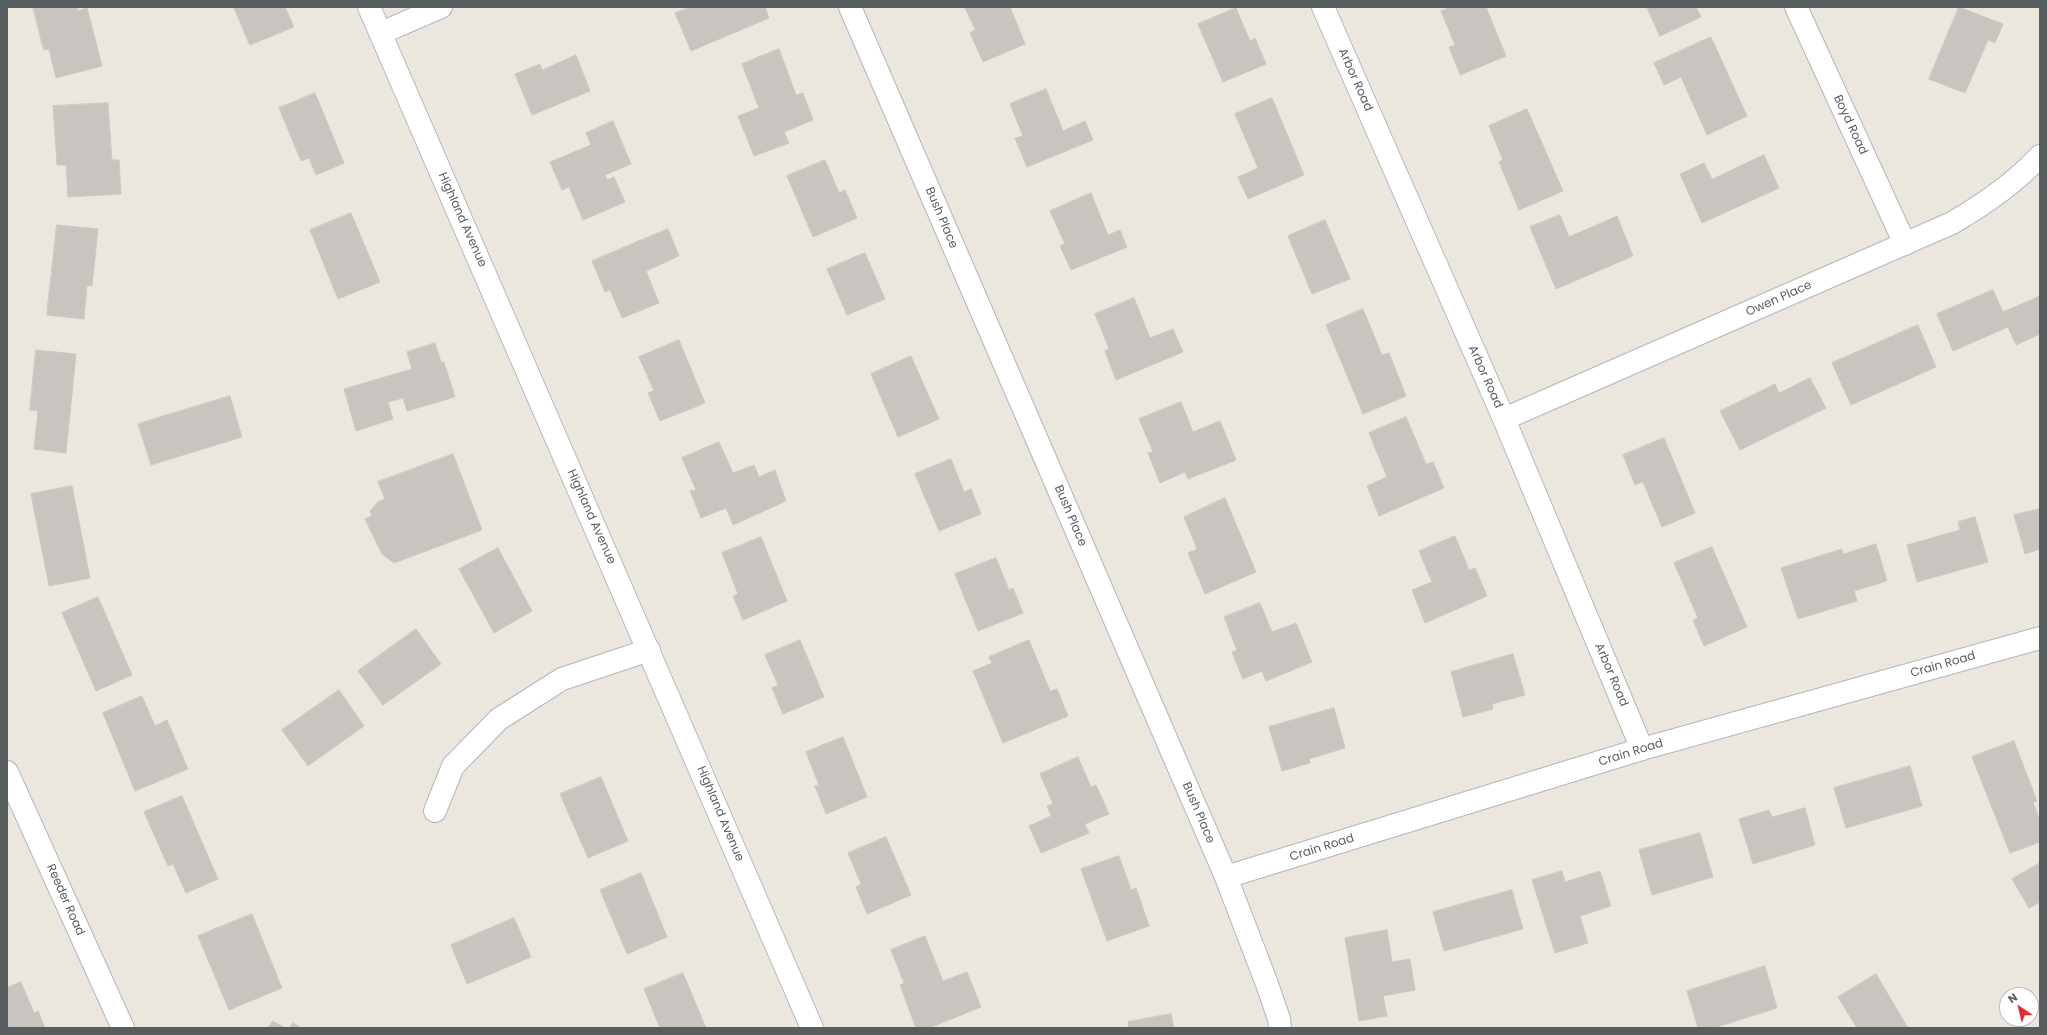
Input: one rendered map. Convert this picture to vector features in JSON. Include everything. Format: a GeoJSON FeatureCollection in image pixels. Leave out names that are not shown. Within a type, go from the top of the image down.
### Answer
{"type":"FeatureCollection","features":[{"type":"Feature","properties":{"kind":"street","name":"Highland Avenue"},"geometry":{"type":"LineString","coordinates":[[369,7],[812,1028]]}},
{"type":"Feature","properties":{"kind":"street"},"geometry":{"type":"LineString","coordinates":[[381,33],[441,7]]}},
{"type":"Feature","properties":{"kind":"street","name":"Bush Place"},"geometry":{"type":"LineString","coordinates":[[850,7],[1226,877],[1267,984],[1279,1020],[1280,1028]]}},
{"type":"Feature","properties":{"kind":"street","name":"Arbor Road"},"geometry":{"type":"LineString","coordinates":[[1323,7],[1504,419],[1642,749]]}},
{"type":"Feature","properties":{"kind":"street","name":"Boyd Road"},"geometry":{"type":"LineString","coordinates":[[1796,7],[1905,244]]}},
{"type":"Feature","properties":{"kind":"street","name":"Owen Place"},"geometry":{"type":"LineString","coordinates":[[1504,419],[1952,223],[1985,204],[2021,176],[2040,156]]}},
{"type":"Feature","properties":{"kind":"street","name":"Crain Road"},"geometry":{"type":"LineString","coordinates":[[1226,877],[1642,749],[2040,638]]}},
{"type":"Feature","properties":{"kind":"street"},"geometry":{"type":"LineString","coordinates":[[435,811],[453,766],[499,719],[562,678],[649,650]]}},
{"type":"Feature","properties":{"kind":"street","name":"Reeder Road"},"geometry":{"type":"LineString","coordinates":[[7,772],[123,1028]]}},
{"type":"Feature","properties":{"kind":"building"},"geometry":{"type":"Polygon","coordinates":[[[33,7],[77,7],[78,11],[87,8],[102,66],[56,78],[49,49],[44,50],[33,7]]]}},
{"type":"Feature","properties":{"kind":"building"},"geometry":{"type":"Polygon","coordinates":[[[234,7],[285,7],[294,27],[250,45],[234,7]]]}},
{"type":"Feature","properties":{"kind":"building"},"geometry":{"type":"Polygon","coordinates":[[[691,7],[765,7],[769,18],[691,51],[675,13],[691,7]]]}},
{"type":"Feature","properties":{"kind":"building"},"geometry":{"type":"Polygon","coordinates":[[[965,7],[1010,7],[1025,44],[983,62],[970,33],[975,30],[965,7]]]}},
{"type":"Feature","properties":{"kind":"building"},"geometry":{"type":"Polygon","coordinates":[[[1452,7],[1486,7],[1506,56],[1460,75],[1449,47],[1455,45],[1441,11],[1452,7]]]}},
{"type":"Feature","properties":{"kind":"building"},"geometry":{"type":"Polygon","coordinates":[[[1647,7],[1696,7],[1701,17],[1660,36],[1647,7]]]}},
{"type":"Feature","properties":{"kind":"building"},"geometry":{"type":"Polygon","coordinates":[[[1959,7],[2003,24],[1995,43],[1988,40],[1965,93],[1929,79],[1959,7]]]}},
{"type":"Feature","properties":{"kind":"building"},"geometry":{"type":"Polygon","coordinates":[[[1236,8],[1250,41],[1255,38],[1266,64],[1223,82],[1198,24],[1236,8]]]}},
{"type":"Feature","properties":{"kind":"building"},"geometry":{"type":"Polygon","coordinates":[[[1711,37],[1747,116],[1707,135],[1681,77],[1664,85],[1654,63],[1711,37]]]}},
{"type":"Feature","properties":{"kind":"building"},"geometry":{"type":"Polygon","coordinates":[[[779,49],[796,95],[803,93],[813,120],[784,132],[789,143],[754,156],[738,116],[759,108],[742,64],[779,49]]]}},
{"type":"Feature","properties":{"kind":"building"},"geometry":{"type":"Polygon","coordinates":[[[576,55],[590,91],[532,115],[515,74],[540,64],[542,70],[576,55]]]}},
{"type":"Feature","properties":{"kind":"building"},"geometry":{"type":"Polygon","coordinates":[[[1046,89],[1063,131],[1085,121],[1093,140],[1027,167],[1015,138],[1023,136],[1010,104],[1046,89]]]}},
{"type":"Feature","properties":{"kind":"building"},"geometry":{"type":"Polygon","coordinates":[[[315,93],[344,163],[316,175],[309,158],[301,161],[279,108],[315,93]]]}},
{"type":"Feature","properties":{"kind":"building"},"geometry":{"type":"Polygon","coordinates":[[[1272,98],[1304,175],[1248,199],[1238,177],[1258,168],[1235,114],[1272,98]]]}},
{"type":"Feature","properties":{"kind":"building"},"geometry":{"type":"Polygon","coordinates":[[[108,103],[112,160],[119,160],[121,194],[68,197],[66,165],[57,165],[53,106],[108,103]]]}},
{"type":"Feature","properties":{"kind":"building"},"geometry":{"type":"Polygon","coordinates":[[[1527,109],[1563,191],[1519,210],[1499,162],[1503,160],[1489,126],[1527,109]]]}},
{"type":"Feature","properties":{"kind":"building"},"geometry":{"type":"Polygon","coordinates":[[[613,121],[631,164],[605,175],[607,180],[614,177],[625,202],[583,220],[569,187],[562,190],[550,162],[591,145],[586,133],[613,121]]]}},
{"type":"Feature","properties":{"kind":"building"},"geometry":{"type":"Polygon","coordinates":[[[1764,155],[1779,188],[1702,223],[1680,174],[1704,163],[1712,179],[1764,155]]]}},
{"type":"Feature","properties":{"kind":"building"},"geometry":{"type":"Polygon","coordinates":[[[825,160],[839,193],[845,190],[857,218],[813,237],[787,176],[825,160]]]}},
{"type":"Feature","properties":{"kind":"building"},"geometry":{"type":"Polygon","coordinates":[[[1091,193],[1108,235],[1120,230],[1127,247],[1071,270],[1060,246],[1065,244],[1050,211],[1091,193]]]}},
{"type":"Feature","properties":{"kind":"building"},"geometry":{"type":"Polygon","coordinates":[[[351,213],[380,282],[338,299],[310,230],[351,213]]]}},
{"type":"Feature","properties":{"kind":"building"},"geometry":{"type":"Polygon","coordinates":[[[1560,215],[1569,237],[1617,216],[1633,256],[1556,289],[1530,227],[1560,215]]]}},
{"type":"Feature","properties":{"kind":"building"},"geometry":{"type":"Polygon","coordinates":[[[1325,220],[1350,279],[1312,294],[1288,236],[1325,220]]]}},
{"type":"Feature","properties":{"kind":"building"},"geometry":{"type":"Polygon","coordinates":[[[57,225],[98,229],[92,286],[87,285],[84,319],[47,315],[57,225]]]}},
{"type":"Feature","properties":{"kind":"building"},"geometry":{"type":"Polygon","coordinates":[[[668,229],[679,256],[646,271],[659,303],[622,318],[610,290],[605,292],[592,261],[668,229]]]}},
{"type":"Feature","properties":{"kind":"building"},"geometry":{"type":"Polygon","coordinates":[[[865,253],[885,299],[847,315],[827,269],[865,253]]]}},
{"type":"Feature","properties":{"kind":"building"},"geometry":{"type":"Polygon","coordinates":[[[1993,290],[2003,312],[2040,296],[2040,334],[2016,345],[2008,327],[1953,351],[1937,314],[1993,290]]]}},
{"type":"Feature","properties":{"kind":"building"},"geometry":{"type":"Polygon","coordinates":[[[1134,298],[1150,338],[1173,329],[1183,352],[1116,380],[1105,351],[1109,349],[1095,314],[1134,298]]]}},
{"type":"Feature","properties":{"kind":"building"},"geometry":{"type":"Polygon","coordinates":[[[1363,309],[1382,355],[1389,353],[1406,396],[1363,414],[1326,325],[1363,309]]]}},
{"type":"Feature","properties":{"kind":"building"},"geometry":{"type":"Polygon","coordinates":[[[1918,325],[1936,367],[1851,405],[1832,363],[1918,325]]]}},
{"type":"Feature","properties":{"kind":"building"},"geometry":{"type":"Polygon","coordinates":[[[679,340],[705,403],[660,421],[648,393],[654,391],[639,357],[679,340]]]}},
{"type":"Feature","properties":{"kind":"building"},"geometry":{"type":"Polygon","coordinates":[[[435,343],[441,362],[444,362],[455,397],[407,411],[403,398],[388,402],[393,419],[356,431],[344,389],[412,369],[407,352],[435,343]]]}},
{"type":"Feature","properties":{"kind":"building"},"geometry":{"type":"Polygon","coordinates":[[[36,350],[76,354],[66,453],[34,449],[38,411],[30,410],[36,350]]]}},
{"type":"Feature","properties":{"kind":"building"},"geometry":{"type":"Polygon","coordinates":[[[911,356],[939,419],[898,437],[871,374],[911,356]]]}},
{"type":"Feature","properties":{"kind":"building"},"geometry":{"type":"Polygon","coordinates":[[[1810,378],[1826,408],[1740,450],[1720,411],[1775,384],[1779,393],[1810,378]]]}},
{"type":"Feature","properties":{"kind":"building"},"geometry":{"type":"Polygon","coordinates":[[[230,396],[242,437],[151,465],[138,424],[230,396]]]}},
{"type":"Feature","properties":{"kind":"building"},"geometry":{"type":"Polygon","coordinates":[[[1181,402],[1193,432],[1220,421],[1236,460],[1188,479],[1185,472],[1160,483],[1148,453],[1153,452],[1139,419],[1181,402]]]}},
{"type":"Feature","properties":{"kind":"building"},"geometry":{"type":"Polygon","coordinates":[[[1406,417],[1426,464],[1433,462],[1444,488],[1379,516],[1367,486],[1387,477],[1369,433],[1406,417]]]}},
{"type":"Feature","properties":{"kind":"building"},"geometry":{"type":"Polygon","coordinates":[[[1664,438],[1695,513],[1662,527],[1643,482],[1635,485],[1623,455],[1664,438]]]}},
{"type":"Feature","properties":{"kind":"building"},"geometry":{"type":"Polygon","coordinates":[[[719,442],[733,473],[754,465],[759,477],[775,470],[786,501],[733,525],[726,508],[701,518],[690,491],[696,490],[682,458],[719,442]]]}},
{"type":"Feature","properties":{"kind":"building"},"geometry":{"type":"Polygon","coordinates":[[[453,454],[482,530],[394,563],[382,554],[365,519],[372,516],[370,511],[378,502],[385,499],[378,482],[453,454]]]}},
{"type":"Feature","properties":{"kind":"building"},"geometry":{"type":"Polygon","coordinates":[[[951,459],[964,492],[971,489],[981,514],[939,531],[915,474],[951,459]]]}},
{"type":"Feature","properties":{"kind":"building"},"geometry":{"type":"Polygon","coordinates":[[[72,486],[90,578],[49,586],[31,494],[72,486]]]}},
{"type":"Feature","properties":{"kind":"building"},"geometry":{"type":"Polygon","coordinates":[[[1225,498],[1256,572],[1205,594],[1188,553],[1197,549],[1184,517],[1225,498]]]}},
{"type":"Feature","properties":{"kind":"building"},"geometry":{"type":"Polygon","coordinates":[[[2040,509],[2040,549],[2025,554],[2014,515],[2040,509]]]}},
{"type":"Feature","properties":{"kind":"building"},"geometry":{"type":"Polygon","coordinates":[[[1975,517],[1988,562],[1917,582],[1907,545],[1960,530],[1958,522],[1975,517]]]}},
{"type":"Feature","properties":{"kind":"building"},"geometry":{"type":"Polygon","coordinates":[[[1455,536],[1469,570],[1475,568],[1487,596],[1425,623],[1412,590],[1432,582],[1419,551],[1455,536]]]}},
{"type":"Feature","properties":{"kind":"building"},"geometry":{"type":"Polygon","coordinates":[[[761,537],[787,601],[743,620],[733,596],[738,594],[722,553],[761,537]]]}},
{"type":"Feature","properties":{"kind":"building"},"geometry":{"type":"Polygon","coordinates":[[[1876,544],[1887,581],[1854,591],[1857,601],[1798,619],[1781,568],[1842,549],[1843,554],[1876,544]]]}},
{"type":"Feature","properties":{"kind":"building"},"geometry":{"type":"Polygon","coordinates":[[[1712,547],[1747,627],[1704,646],[1693,620],[1698,618],[1674,563],[1712,547]]]}},
{"type":"Feature","properties":{"kind":"building"},"geometry":{"type":"Polygon","coordinates":[[[498,548],[532,611],[494,633],[459,569],[498,548]]]}},
{"type":"Feature","properties":{"kind":"building"},"geometry":{"type":"Polygon","coordinates":[[[996,558],[1009,590],[1013,588],[1023,613],[978,631],[955,574],[996,558]]]}},
{"type":"Feature","properties":{"kind":"building"},"geometry":{"type":"Polygon","coordinates":[[[98,597],[132,675],[96,691],[62,613],[98,597]]]}},
{"type":"Feature","properties":{"kind":"building"},"geometry":{"type":"Polygon","coordinates":[[[1260,603],[1272,632],[1296,623],[1312,662],[1266,681],[1262,671],[1243,679],[1232,652],[1237,650],[1224,617],[1260,603]]]}},
{"type":"Feature","properties":{"kind":"building"},"geometry":{"type":"Polygon","coordinates":[[[416,629],[441,664],[383,705],[358,671],[416,629]]]}},
{"type":"Feature","properties":{"kind":"building"},"geometry":{"type":"Polygon","coordinates":[[[800,640],[824,697],[783,714],[772,688],[778,685],[765,655],[800,640]]]}},
{"type":"Feature","properties":{"kind":"building"},"geometry":{"type":"Polygon","coordinates":[[[1029,640],[1050,691],[1057,689],[1068,716],[1003,743],[973,671],[992,663],[989,657],[1029,640]]]}},
{"type":"Feature","properties":{"kind":"building"},"geometry":{"type":"Polygon","coordinates":[[[1513,654],[1525,695],[1492,704],[1493,709],[1463,717],[1451,672],[1513,654]]]}},
{"type":"Feature","properties":{"kind":"building"},"geometry":{"type":"Polygon","coordinates":[[[339,690],[364,726],[308,766],[282,730],[339,690]]]}},
{"type":"Feature","properties":{"kind":"building"},"geometry":{"type":"Polygon","coordinates":[[[142,696],[155,726],[167,720],[188,769],[135,791],[103,713],[142,696]]]}},
{"type":"Feature","properties":{"kind":"building"},"geometry":{"type":"Polygon","coordinates":[[[1334,708],[1345,748],[1309,759],[1310,763],[1282,771],[1269,727],[1334,708]]]}},
{"type":"Feature","properties":{"kind":"building"},"geometry":{"type":"Polygon","coordinates":[[[843,737],[867,797],[826,814],[815,786],[819,785],[806,752],[843,737]]]}},
{"type":"Feature","properties":{"kind":"building"},"geometry":{"type":"Polygon","coordinates":[[[2014,741],[2037,801],[2033,802],[2040,821],[2040,842],[2010,853],[1972,757],[2014,741]]]}},
{"type":"Feature","properties":{"kind":"building"},"geometry":{"type":"Polygon","coordinates":[[[1078,757],[1091,787],[1096,785],[1109,814],[1085,824],[1089,833],[1041,853],[1029,826],[1051,816],[1047,806],[1053,804],[1040,774],[1078,757]]]}},
{"type":"Feature","properties":{"kind":"building"},"geometry":{"type":"Polygon","coordinates":[[[1910,766],[1922,806],[1846,828],[1834,788],[1910,766]]]}},
{"type":"Feature","properties":{"kind":"building"},"geometry":{"type":"Polygon","coordinates":[[[601,777],[628,841],[588,858],[560,794],[601,777]]]}},
{"type":"Feature","properties":{"kind":"building"},"geometry":{"type":"Polygon","coordinates":[[[182,796],[218,879],[186,893],[173,864],[168,866],[144,812],[182,796]]]}},
{"type":"Feature","properties":{"kind":"building"},"geometry":{"type":"Polygon","coordinates":[[[1805,808],[1815,845],[1753,864],[1739,819],[1769,810],[1772,817],[1805,808]]]}},
{"type":"Feature","properties":{"kind":"building"},"geometry":{"type":"Polygon","coordinates":[[[1700,833],[1713,877],[1652,895],[1639,850],[1700,833]]]}},
{"type":"Feature","properties":{"kind":"building"},"geometry":{"type":"Polygon","coordinates":[[[886,837],[911,895],[867,914],[856,887],[861,884],[848,853],[886,837]]]}},
{"type":"Feature","properties":{"kind":"building"},"geometry":{"type":"Polygon","coordinates":[[[1119,856],[1131,890],[1136,888],[1149,926],[1107,941],[1081,869],[1119,856]]]}},
{"type":"Feature","properties":{"kind":"building"},"geometry":{"type":"Polygon","coordinates":[[[2040,863],[2040,902],[2029,908],[2012,879],[2040,863]]]}},
{"type":"Feature","properties":{"kind":"building"},"geometry":{"type":"Polygon","coordinates":[[[1562,871],[1565,882],[1600,871],[1611,906],[1580,916],[1588,943],[1555,953],[1532,880],[1562,871]]]}},
{"type":"Feature","properties":{"kind":"building"},"geometry":{"type":"Polygon","coordinates":[[[641,873],[667,937],[627,954],[600,890],[641,873]]]}},
{"type":"Feature","properties":{"kind":"building"},"geometry":{"type":"Polygon","coordinates":[[[1512,890],[1523,929],[1444,951],[1433,912],[1512,890]]]}},
{"type":"Feature","properties":{"kind":"building"},"geometry":{"type":"Polygon","coordinates":[[[252,914],[282,988],[229,1010],[198,936],[252,914]]]}},
{"type":"Feature","properties":{"kind":"building"},"geometry":{"type":"Polygon","coordinates":[[[514,918],[531,957],[467,984],[451,945],[514,918]]]}},
{"type":"Feature","properties":{"kind":"building"},"geometry":{"type":"Polygon","coordinates":[[[1387,930],[1392,962],[1410,959],[1415,990],[1383,996],[1387,1016],[1359,1021],[1345,938],[1387,930]]]}},
{"type":"Feature","properties":{"kind":"building"},"geometry":{"type":"Polygon","coordinates":[[[925,936],[943,981],[967,972],[981,1007],[929,1028],[916,1028],[900,985],[904,983],[891,950],[925,936]]]}},
{"type":"Feature","properties":{"kind":"building"},"geometry":{"type":"Polygon","coordinates":[[[1765,966],[1777,1008],[1714,1028],[1698,1028],[1687,991],[1765,966]]]}},
{"type":"Feature","properties":{"kind":"building"},"geometry":{"type":"Polygon","coordinates":[[[683,973],[706,1028],[660,1028],[644,989],[683,973]]]}},
{"type":"Feature","properties":{"kind":"building"},"geometry":{"type":"Polygon","coordinates":[[[1876,974],[1908,1028],[1857,1028],[1838,997],[1876,974]]]}},
{"type":"Feature","properties":{"kind":"building"},"geometry":{"type":"Polygon","coordinates":[[[21,982],[34,1013],[38,1011],[45,1028],[7,1028],[7,988],[21,982]]]}},
{"type":"Feature","properties":{"kind":"building"},"geometry":{"type":"Polygon","coordinates":[[[1171,1014],[1174,1028],[1129,1028],[1128,1022],[1171,1014]]]}},
{"type":"Feature","properties":{"kind":"building"},"geometry":{"type":"Polygon","coordinates":[[[273,1021],[285,1028],[268,1028],[273,1021]]]}},
{"type":"Feature","properties":{"kind":"building"},"geometry":{"type":"Polygon","coordinates":[[[293,1023],[302,1028],[290,1028],[293,1023]]]}}]}
